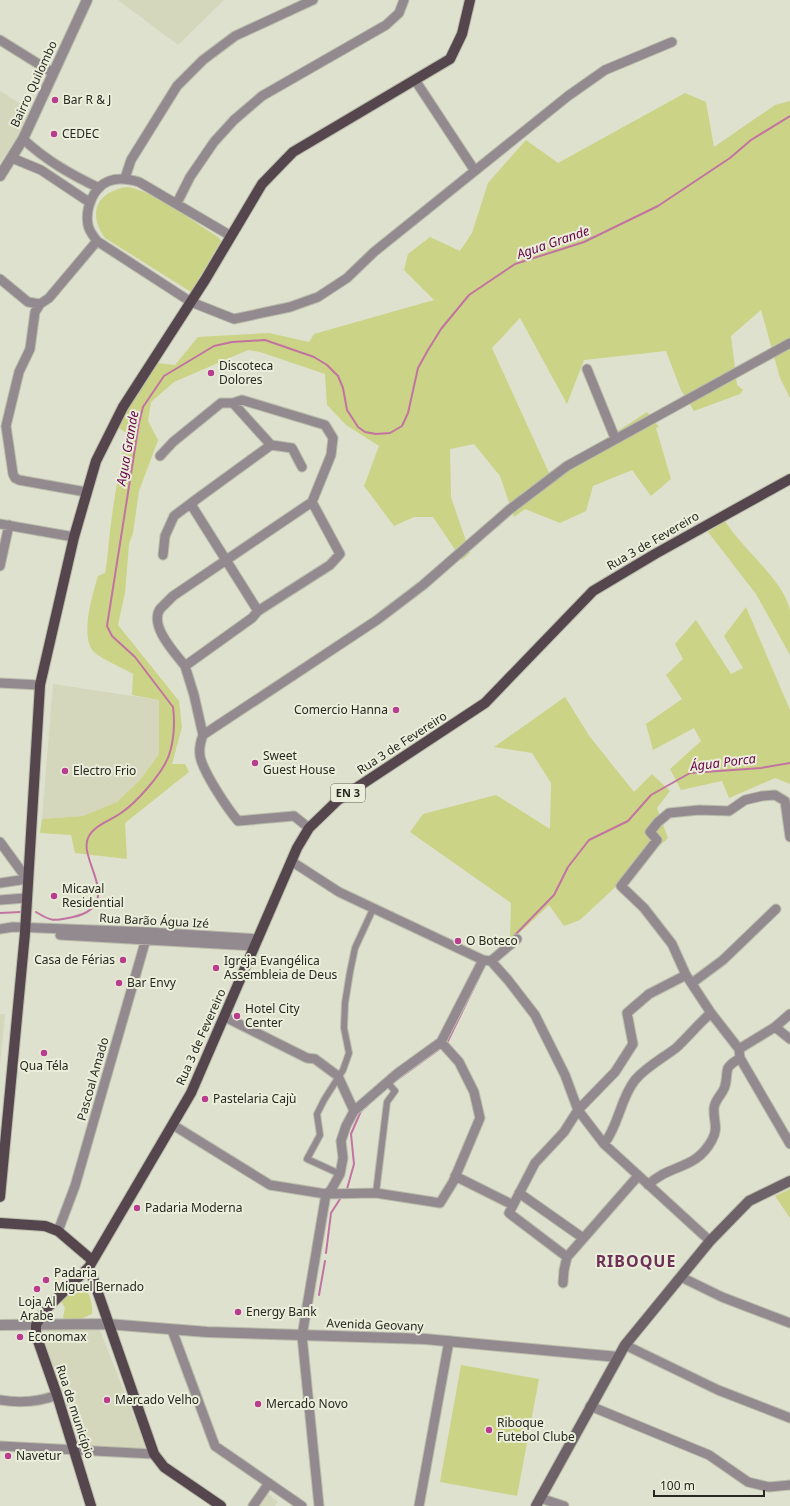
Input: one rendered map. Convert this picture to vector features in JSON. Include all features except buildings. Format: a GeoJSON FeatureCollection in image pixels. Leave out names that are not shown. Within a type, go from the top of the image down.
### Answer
{"type":"FeatureCollection","features":[{"type":"Feature","properties":{"kind":"main road"},"geometry":{"type":"LineString","coordinates":[[0,1197],[25,930],[40,685],[74,537],[96,461],[123,407],[192,302],[262,184],[293,152],[450,59],[462,34],[470,0]]}},
{"type":"Feature","properties":{"kind":"main road","name":"Rua 3 de Fevereiro"},"geometry":{"type":"LineString","coordinates":[[36,1325],[45,1310],[90,1263],[173,1125],[198,1078],[291,861],[309,828],[338,800],[485,703],[593,591],[655,554],[790,479]]}},
{"type":"Feature","properties":{"kind":"main road"},"geometry":{"type":"LineString","coordinates":[[538,1502],[590,1406],[625,1346],[710,1241],[750,1201],[790,1181]]}},
{"type":"Feature","properties":{"kind":"main road"},"geometry":{"type":"LineString","coordinates":[[0,1223],[45,1226],[58,1231],[90,1263],[107,1324],[154,1454],[164,1467],[222,1506]]}},
{"type":"Feature","properties":{"kind":"main road","name":"Rua de município"},"geometry":{"type":"LineString","coordinates":[[36,1325],[36,1336],[57,1395],[91,1506]]}},
{"type":"Feature","properties":{"kind":"street","name":"Bairro Quilombo"},"geometry":{"type":"LineString","coordinates":[[0,176],[23,139],[87,0]]}},
{"type":"Feature","properties":{"kind":"street"},"geometry":{"type":"LineString","coordinates":[[125,178],[131,160],[177,86],[203,60],[235,36],[313,0]]}},
{"type":"Feature","properties":{"kind":"street"},"geometry":{"type":"LineString","coordinates":[[177,203],[190,177],[214,142],[234,120],[262,96],[386,25],[399,13],[404,0]]}},
{"type":"Feature","properties":{"kind":"street"},"geometry":{"type":"LineString","coordinates":[[0,40],[53,73]]}},
{"type":"Feature","properties":{"kind":"street"},"geometry":{"type":"LineString","coordinates":[[231,236],[139,182],[125,178],[108,181],[99,188],[89,202],[88,226],[97,242],[192,302],[234,319],[290,307],[318,297],[347,278],[374,252],[568,96],[605,70],[672,42]]}},
{"type":"Feature","properties":{"kind":"street"},"geometry":{"type":"LineString","coordinates":[[415,80],[475,171]]}},
{"type":"Feature","properties":{"kind":"street"},"geometry":{"type":"LineString","coordinates":[[23,139],[43,157],[60,168],[99,188]]}},
{"type":"Feature","properties":{"kind":"street"},"geometry":{"type":"LineString","coordinates":[[12,158],[41,170],[89,202]]}},
{"type":"Feature","properties":{"kind":"street"},"geometry":{"type":"LineString","coordinates":[[86,492],[15,478],[13,474],[6,426],[19,372],[30,348],[35,312],[40,304],[49,298],[97,242]]}},
{"type":"Feature","properties":{"kind":"street"},"geometry":{"type":"LineString","coordinates":[[0,279],[28,302],[40,304]]}},
{"type":"Feature","properties":{"kind":"street"},"geometry":{"type":"LineString","coordinates":[[203,735],[377,620],[423,585],[515,505],[567,466],[790,342]]}},
{"type":"Feature","properties":{"kind":"street"},"geometry":{"type":"LineString","coordinates":[[587,369],[615,438]]}},
{"type":"Feature","properties":{"kind":"street"},"geometry":{"type":"LineString","coordinates":[[160,456],[173,442],[221,403],[233,403],[242,400],[324,425],[333,438],[331,455],[312,502],[173,596],[159,611],[157,624],[163,636],[185,666],[194,694],[203,735],[199,748],[201,760],[228,809],[238,821],[294,816],[309,828]]}},
{"type":"Feature","properties":{"kind":"street"},"geometry":{"type":"LineString","coordinates":[[233,403],[271,445],[292,448],[302,467]]}},
{"type":"Feature","properties":{"kind":"street"},"geometry":{"type":"LineString","coordinates":[[163,555],[165,536],[174,516],[271,445]]}},
{"type":"Feature","properties":{"kind":"street"},"geometry":{"type":"LineString","coordinates":[[194,501],[192,506],[258,611]]}},
{"type":"Feature","properties":{"kind":"street"},"geometry":{"type":"LineString","coordinates":[[185,666],[252,618],[258,611],[330,565],[340,554],[312,502]]}},
{"type":"Feature","properties":{"kind":"street"},"geometry":{"type":"LineString","coordinates":[[0,566],[4,525],[74,537]]}},
{"type":"Feature","properties":{"kind":"street"},"geometry":{"type":"LineString","coordinates":[[0,683],[40,685]]}},
{"type":"Feature","properties":{"kind":"street"},"geometry":{"type":"LineString","coordinates":[[790,836],[785,801],[775,795],[745,800],[729,811],[699,810],[669,813],[658,822],[650,832],[657,840],[621,886],[644,908],[672,944],[686,974],[711,1013],[740,1049],[740,1058],[790,1144]]}},
{"type":"Feature","properties":{"kind":"street"},"geometry":{"type":"LineString","coordinates":[[0,842],[27,879],[0,883]]}},
{"type":"Feature","properties":{"kind":"street"},"geometry":{"type":"LineString","coordinates":[[291,861],[340,892],[372,909],[487,961],[508,980],[536,1015],[565,1075],[578,1110],[604,1144],[710,1241]]}},
{"type":"Feature","properties":{"kind":"street"},"geometry":{"type":"LineString","coordinates":[[0,900],[26,898]]}},
{"type":"Feature","properties":{"kind":"street"},"geometry":{"type":"LineString","coordinates":[[340,1174],[307,1159],[320,1135],[317,1114],[338,1076],[343,1070],[348,1053],[344,1028],[345,1003],[350,972],[355,948],[372,909]]}},
{"type":"Feature","properties":{"kind":"street"},"geometry":{"type":"LineString","coordinates":[[692,983],[723,960],[776,909]]}},
{"type":"Feature","properties":{"kind":"street","name":"Rua Barão Água Izé"},"geometry":{"type":"LineString","coordinates":[[0,929],[256,943]]}},
{"type":"Feature","properties":{"kind":"street","name":"Pascoal Amado"},"geometry":{"type":"LineString","coordinates":[[58,1231],[75,1186],[147,936]]}},
{"type":"Feature","properties":{"kind":"street"},"geometry":{"type":"LineString","coordinates":[[319,1506],[302,1336],[326,1194],[331,1190],[340,1174],[343,1158],[341,1141],[346,1126],[354,1111],[387,1082],[441,1042],[487,961],[517,939]]}},
{"type":"Feature","properties":{"kind":"street"},"geometry":{"type":"LineString","coordinates":[[567,1257],[509,1213],[535,1163],[564,1132],[578,1110],[615,1072],[633,1044],[627,1013],[649,994],[686,974]]}},
{"type":"Feature","properties":{"kind":"street"},"geometry":{"type":"LineString","coordinates":[[604,1144],[612,1133],[635,1080],[676,1047],[697,1024],[711,1013]]}},
{"type":"Feature","properties":{"kind":"street"},"geometry":{"type":"LineString","coordinates":[[740,1049],[775,1027],[790,1014]]}},
{"type":"Feature","properties":{"kind":"street"},"geometry":{"type":"LineString","coordinates":[[225,1017],[307,1058],[315,1059],[338,1076],[354,1111]]}},
{"type":"Feature","properties":{"kind":"street"},"geometry":{"type":"LineString","coordinates":[[775,1027],[790,1039]]}},
{"type":"Feature","properties":{"kind":"street"},"geometry":{"type":"LineString","coordinates":[[173,1125],[270,1185],[326,1194],[376,1193],[440,1203],[455,1176],[480,1118],[474,1092],[459,1062],[441,1042]]}},
{"type":"Feature","properties":{"kind":"street"},"geometry":{"type":"LineString","coordinates":[[648,1185],[663,1173],[694,1161],[705,1152],[716,1133],[717,1127],[714,1114],[716,1102],[726,1085],[728,1069],[731,1064],[740,1058]]}},
{"type":"Feature","properties":{"kind":"street"},"geometry":{"type":"LineString","coordinates":[[376,1193],[387,1102],[395,1091],[387,1082]]}},
{"type":"Feature","properties":{"kind":"street"},"geometry":{"type":"LineString","coordinates":[[455,1176],[513,1205]]}},
{"type":"Feature","properties":{"kind":"street"},"geometry":{"type":"LineString","coordinates":[[563,1283],[567,1257],[638,1176]]}},
{"type":"Feature","properties":{"kind":"street"},"geometry":{"type":"LineString","coordinates":[[519,1193],[583,1238]]}},
{"type":"Feature","properties":{"kind":"street"},"geometry":{"type":"LineString","coordinates":[[681,1277],[722,1297],[790,1323]]}},
{"type":"Feature","properties":{"kind":"street","name":"Avenida Geovany"},"geometry":{"type":"LineString","coordinates":[[0,1325],[107,1324],[172,1330],[449,1341],[618,1357]]}},
{"type":"Feature","properties":{"kind":"street"},"geometry":{"type":"LineString","coordinates":[[172,1330],[215,1446],[302,1506]]}},
{"type":"Feature","properties":{"kind":"street"},"geometry":{"type":"LineString","coordinates":[[419,1506],[449,1341]]}},
{"type":"Feature","properties":{"kind":"street"},"geometry":{"type":"LineString","coordinates":[[625,1346],[718,1390],[790,1418]]}},
{"type":"Feature","properties":{"kind":"street"},"geometry":{"type":"LineString","coordinates":[[0,1400],[19,1403],[48,1399],[57,1395]]}},
{"type":"Feature","properties":{"kind":"street"},"geometry":{"type":"LineString","coordinates":[[590,1406],[709,1455],[748,1482],[769,1487],[790,1485]]}},
{"type":"Feature","properties":{"kind":"street"},"geometry":{"type":"LineString","coordinates":[[0,1446],[154,1454]]}},
{"type":"Feature","properties":{"kind":"street"},"geometry":{"type":"LineString","coordinates":[[253,1506],[269,1483]]}},
{"type":"Feature","properties":{"kind":"street"},"geometry":{"type":"LineString","coordinates":[[538,1502],[564,1506]]}},
{"type":"Feature","properties":{"kind":"shaded area"},"geometry":{"type":"Polygon","coordinates":[[[118,0],[224,0],[178,45],[118,0]]]}},
{"type":"Feature","properties":{"kind":"shaded area"},"geometry":{"type":"Polygon","coordinates":[[[0,91],[29,109],[18,137],[0,163],[0,91]]]}},
{"type":"Feature","properties":{"kind":"shaded area"},"geometry":{"type":"Polygon","coordinates":[[[53,684],[159,700],[159,754],[140,780],[117,802],[83,816],[42,819],[53,684]]]}},
{"type":"Feature","properties":{"kind":"shaded area"},"geometry":{"type":"Polygon","coordinates":[[[0,1014],[5,1014],[0,1065],[0,1014]]]}},
{"type":"Feature","properties":{"kind":"shaded area"},"geometry":{"type":"Polygon","coordinates":[[[40,1329],[100,1330],[148,1452],[76,1448],[40,1329]]]}},
{"type":"Feature","properties":{"kind":"shaded area"},"geometry":{"type":"Polygon","coordinates":[[[267,1493],[278,1502],[275,1506],[258,1506],[267,1493]]]}},
{"type":"Feature","properties":{"kind":"green space"},"geometry":{"type":"Polygon","coordinates":[[[685,93],[706,102],[714,147],[775,105],[790,101],[790,398],[780,378],[761,310],[731,336],[737,385],[743,390],[740,394],[694,411],[681,390],[666,351],[584,360],[567,404],[520,318],[492,348],[550,475],[647,412],[659,427],[656,428],[671,479],[651,496],[632,470],[593,486],[586,511],[560,523],[525,509],[514,517],[500,476],[474,444],[450,449],[451,497],[470,553],[462,560],[433,517],[414,517],[394,526],[364,486],[379,446],[346,425],[327,405],[325,374],[260,352],[248,350],[174,382],[151,402],[148,421],[158,440],[139,491],[133,533],[129,544],[125,593],[118,625],[179,701],[182,727],[172,764],[185,764],[189,772],[125,823],[127,859],[75,853],[71,835],[40,833],[42,819],[83,816],[117,802],[140,780],[159,754],[159,700],[132,695],[133,674],[93,651],[89,644],[88,635],[89,614],[96,583],[98,576],[105,573],[113,506],[126,433],[112,423],[147,362],[175,365],[198,337],[269,333],[309,342],[314,334],[434,300],[404,270],[408,254],[430,237],[460,251],[472,233],[488,183],[526,140],[558,163],[685,93]]]}},
{"type":"Feature","properties":{"kind":"green space"},"geometry":{"type":"Polygon","coordinates":[[[128,187],[138,189],[161,200],[218,237],[221,241],[191,292],[105,238],[97,220],[96,212],[98,205],[102,198],[109,193],[117,189],[128,187]]]}},
{"type":"Feature","properties":{"kind":"green space"},"geometry":{"type":"Polygon","coordinates":[[[725,521],[732,532],[772,577],[786,600],[790,611],[790,655],[756,594],[708,532],[725,521]]]}},
{"type":"Feature","properties":{"kind":"green space"},"geometry":{"type":"Polygon","coordinates":[[[746,607],[790,710],[790,784],[775,778],[729,798],[722,781],[681,790],[670,769],[701,741],[694,728],[653,750],[646,724],[682,699],[666,675],[683,659],[675,644],[696,620],[731,674],[743,668],[724,636],[746,607]]]}},
{"type":"Feature","properties":{"kind":"green space"},"geometry":{"type":"Polygon","coordinates":[[[565,697],[590,737],[634,792],[652,774],[670,791],[657,808],[668,838],[580,920],[564,926],[549,905],[512,940],[510,936],[511,903],[410,832],[423,814],[496,795],[550,829],[551,783],[532,753],[494,747],[565,697]]]}},
{"type":"Feature","properties":{"kind":"green space"},"geometry":{"type":"Polygon","coordinates":[[[790,1189],[790,1218],[775,1196],[790,1189]]]}},
{"type":"Feature","properties":{"kind":"green space"},"geometry":{"type":"Polygon","coordinates":[[[81,1283],[90,1297],[92,1314],[76,1321],[65,1321],[63,1317],[65,1308],[60,1299],[74,1285],[81,1283]]]}},
{"type":"Feature","properties":{"kind":"green space","name":"Riboque Futebol Clube"},"geometry":{"type":"Polygon","coordinates":[[[461,1365],[539,1379],[517,1496],[440,1482],[461,1365]]]}},
{"type":"Feature","properties":{"kind":"waterway","name":"Agua Grande"},"geometry":{"type":"LineString","coordinates":[[36,912],[53,920],[73,917],[89,911],[96,902],[98,892],[96,880],[88,856],[87,845],[89,836],[95,829],[121,813],[141,795],[155,779],[166,762],[171,750],[174,731],[173,707],[135,657],[112,636],[107,626],[139,423],[143,407],[164,376],[214,346],[232,342],[265,340],[314,357],[327,365],[338,376],[343,388],[347,410],[358,427],[365,432],[376,434],[390,433],[402,426],[408,413],[418,368],[428,350],[441,329],[469,295],[515,264],[584,242],[658,206],[730,158],[751,140],[790,116]]}},
{"type":"Feature","properties":{"kind":"waterway","name":"Água Porca"},"geometry":{"type":"LineString","coordinates":[[512,938],[554,895],[568,867],[589,840],[628,821],[651,795],[690,773],[761,768],[790,763]]}},
{"type":"Feature","properties":{"kind":"waterway"},"geometry":{"type":"LineString","coordinates":[[0,913],[21,912]]}},
{"type":"Feature","properties":{"kind":"waterway"},"geometry":{"type":"LineString","coordinates":[[447,1043],[479,977]]}},
{"type":"Feature","properties":{"kind":"waterway"},"geometry":{"type":"LineString","coordinates":[[398,1079],[441,1048]]}},
{"type":"Feature","properties":{"kind":"waterway"},"geometry":{"type":"LineString","coordinates":[[347,1189],[354,1164],[351,1134],[361,1111],[368,1105]]}},
{"type":"Feature","properties":{"kind":"waterway"},"geometry":{"type":"LineString","coordinates":[[326,1253],[331,1213],[342,1196]]}},
{"type":"Feature","properties":{"kind":"waterway"},"geometry":{"type":"LineString","coordinates":[[319,1295],[325,1261]]}},
{"type":"Feature","properties":{"kind":"place","name":"Bar R & J"},"geometry":{"type":"Point","coordinates":[55,100]}},
{"type":"Feature","properties":{"kind":"place","name":"CEDEC"},"geometry":{"type":"Point","coordinates":[54,134]}},
{"type":"Feature","properties":{"kind":"place","name":"Discoteca Dolores"},"geometry":{"type":"Point","coordinates":[211,373]}},
{"type":"Feature","properties":{"kind":"place","name":"Comercio Hanna"},"geometry":{"type":"Point","coordinates":[396,710]}},
{"type":"Feature","properties":{"kind":"place","name":"Sweet Guest House"},"geometry":{"type":"Point","coordinates":[255,763]}},
{"type":"Feature","properties":{"kind":"place","name":"Electro Frio"},"geometry":{"type":"Point","coordinates":[65,771]}},
{"type":"Feature","properties":{"kind":"place","name":"Micaval Residential"},"geometry":{"type":"Point","coordinates":[54,896]}},
{"type":"Feature","properties":{"kind":"place","name":"O Boteco"},"geometry":{"type":"Point","coordinates":[458,941]}},
{"type":"Feature","properties":{"kind":"place","name":"Casa de Férias"},"geometry":{"type":"Point","coordinates":[123,960]}},
{"type":"Feature","properties":{"kind":"place","name":"Igreja Evangélica Assembleia de Deus"},"geometry":{"type":"Point","coordinates":[216,968]}},
{"type":"Feature","properties":{"kind":"place","name":"Bar Envy"},"geometry":{"type":"Point","coordinates":[119,983]}},
{"type":"Feature","properties":{"kind":"place","name":"Hotel City Center"},"geometry":{"type":"Point","coordinates":[237,1016]}},
{"type":"Feature","properties":{"kind":"place","name":"Qua Téla"},"geometry":{"type":"Point","coordinates":[44,1053]}},
{"type":"Feature","properties":{"kind":"place","name":"Pastelaria Cajù"},"geometry":{"type":"Point","coordinates":[205,1099]}},
{"type":"Feature","properties":{"kind":"place","name":"Padaria Moderna"},"geometry":{"type":"Point","coordinates":[137,1208]}},
{"type":"Feature","properties":{"kind":"place","name":"Padaria Miguel Bernado"},"geometry":{"type":"Point","coordinates":[46,1280]}},
{"type":"Feature","properties":{"kind":"place","name":"Loja Al Arabe"},"geometry":{"type":"Point","coordinates":[37,1289]}},
{"type":"Feature","properties":{"kind":"place","name":"Energy Bank"},"geometry":{"type":"Point","coordinates":[238,1312]}},
{"type":"Feature","properties":{"kind":"place","name":"Economax"},"geometry":{"type":"Point","coordinates":[20,1337]}},
{"type":"Feature","properties":{"kind":"place","name":"Mercado Velho"},"geometry":{"type":"Point","coordinates":[107,1400]}},
{"type":"Feature","properties":{"kind":"place","name":"Mercado Novo"},"geometry":{"type":"Point","coordinates":[258,1404]}},
{"type":"Feature","properties":{"kind":"place","name":"Riboque Futebol Clube"},"geometry":{"type":"Point","coordinates":[489,1430]}},
{"type":"Feature","properties":{"kind":"place","name":"Navetur"},"geometry":{"type":"Point","coordinates":[8,1456]}},
{"type":"Feature","properties":{"kind":"district","name":"RIBOQUE"},"geometry":{"type":"Point","coordinates":[636,1261]}}]}
